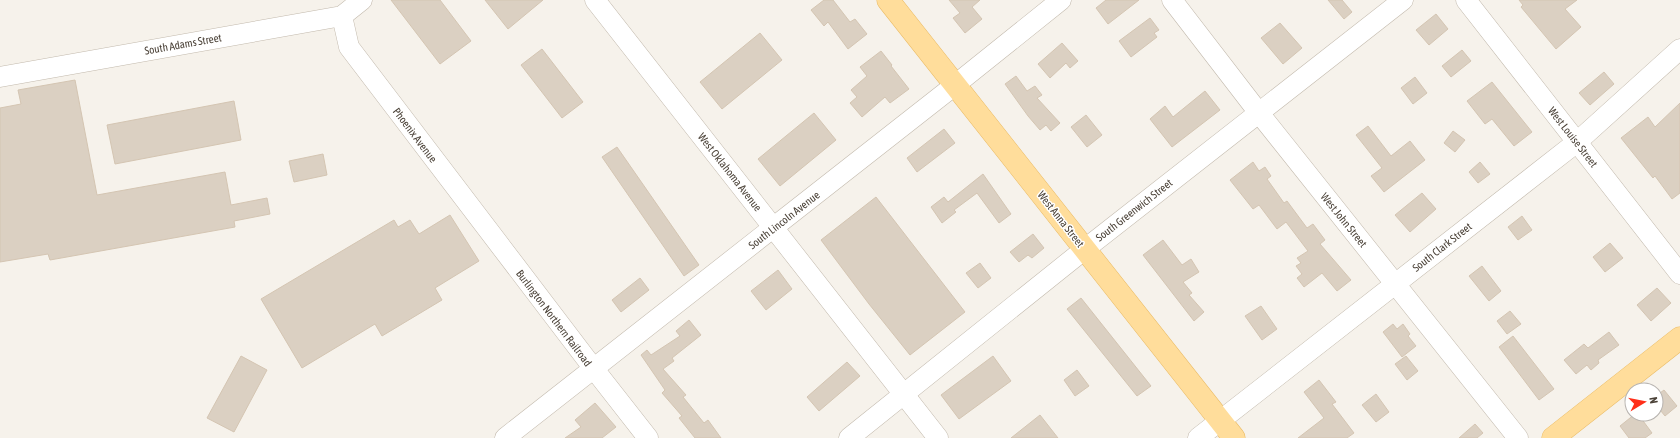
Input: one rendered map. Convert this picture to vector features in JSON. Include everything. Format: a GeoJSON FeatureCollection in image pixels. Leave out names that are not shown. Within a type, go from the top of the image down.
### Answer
{"type":"FeatureCollection","features":[{"type":"Feature","properties":{"kind":"main road","name":"West Anna Street"},"geometry":{"type":"LineString","coordinates":[[888,0],[1234,438]]}},
{"type":"Feature","properties":{"kind":"main road"},"geometry":{"type":"LineString","coordinates":[[1553,438],[1680,338]]}},
{"type":"Feature","properties":{"kind":"street","name":"South Adams Street"},"geometry":{"type":"LineString","coordinates":[[0,77],[342,16],[362,0]]}},
{"type":"Feature","properties":{"kind":"street","name":"West Oklahoma Avenue"},"geometry":{"type":"LineString","coordinates":[[595,0],[938,438]]}},
{"type":"Feature","properties":{"kind":"street","name":"South Lincoln Avenue"},"geometry":{"type":"LineString","coordinates":[[505,438],[774,228],[1061,0]]}},
{"type":"Feature","properties":{"kind":"street","name":"West John Street"},"geometry":{"type":"LineString","coordinates":[[1172,0],[1259,113],[1518,438]]}},
{"type":"Feature","properties":{"kind":"street","name":"South Greenwich Street"},"geometry":{"type":"LineString","coordinates":[[850,438],[1085,249],[1403,0]]}},
{"type":"Feature","properties":{"kind":"street","name":"West Louise Street"},"geometry":{"type":"LineString","coordinates":[[1466,0],[1680,274]]}},
{"type":"Feature","properties":{"kind":"street","name":"Phoenix Avenue"},"geometry":{"type":"LineString","coordinates":[[342,16],[348,47],[501,248]]}},
{"type":"Feature","properties":{"kind":"street","name":"South Clark Street"},"geometry":{"type":"LineString","coordinates":[[1198,438],[1577,142],[1680,49]]}},
{"type":"Feature","properties":{"kind":"street","name":"Burlington Northern Railroad"},"geometry":{"type":"LineString","coordinates":[[501,248],[648,438]]}},
{"type":"Feature","properties":{"kind":"building"},"geometry":{"type":"Polygon","coordinates":[[[391,0],[440,0],[471,41],[440,64],[391,0]]]}},
{"type":"Feature","properties":{"kind":"building"},"geometry":{"type":"Polygon","coordinates":[[[485,0],[543,0],[508,29],[485,0]]]}},
{"type":"Feature","properties":{"kind":"building"},"geometry":{"type":"Polygon","coordinates":[[[824,0],[833,0],[850,22],[855,19],[867,34],[848,49],[828,22],[824,26],[811,10],[824,0]]]}},
{"type":"Feature","properties":{"kind":"building"},"geometry":{"type":"Polygon","coordinates":[[[949,0],[980,0],[972,7],[982,19],[965,33],[953,18],[960,13],[949,0]]]}},
{"type":"Feature","properties":{"kind":"building"},"geometry":{"type":"Polygon","coordinates":[[[1106,0],[1139,0],[1108,24],[1096,8],[1106,0]]]}},
{"type":"Feature","properties":{"kind":"building"},"geometry":{"type":"Polygon","coordinates":[[[1328,0],[1342,0],[1352,12],[1344,19],[1328,0]]]}},
{"type":"Feature","properties":{"kind":"building"},"geometry":{"type":"Polygon","coordinates":[[[1519,0],[1577,0],[1565,9],[1581,27],[1556,49],[1521,7],[1523,5],[1519,0]]]}},
{"type":"Feature","properties":{"kind":"building"},"geometry":{"type":"Polygon","coordinates":[[[1436,14],[1448,29],[1429,45],[1416,30],[1436,14]]]}},
{"type":"Feature","properties":{"kind":"building"},"geometry":{"type":"Polygon","coordinates":[[[1150,18],[1159,30],[1154,33],[1157,37],[1131,57],[1119,41],[1150,18]]]}},
{"type":"Feature","properties":{"kind":"building"},"geometry":{"type":"Polygon","coordinates":[[[1280,23],[1302,48],[1283,64],[1261,38],[1280,23]]]}},
{"type":"Feature","properties":{"kind":"building"},"geometry":{"type":"Polygon","coordinates":[[[760,33],[782,60],[722,109],[700,82],[760,33]]]}},
{"type":"Feature","properties":{"kind":"building"},"geometry":{"type":"Polygon","coordinates":[[[1062,43],[1078,61],[1070,68],[1066,63],[1050,78],[1038,64],[1062,43]]]}},
{"type":"Feature","properties":{"kind":"building"},"geometry":{"type":"Polygon","coordinates":[[[542,49],[583,102],[562,118],[521,65],[542,49]]]}},
{"type":"Feature","properties":{"kind":"building"},"geometry":{"type":"Polygon","coordinates":[[[1462,50],[1471,61],[1451,77],[1442,66],[1462,50]]]}},
{"type":"Feature","properties":{"kind":"building"},"geometry":{"type":"Polygon","coordinates":[[[881,51],[909,89],[890,103],[885,97],[862,117],[850,103],[857,97],[851,90],[867,76],[860,67],[881,51]]]}},
{"type":"Feature","properties":{"kind":"building"},"geometry":{"type":"Polygon","coordinates":[[[1604,72],[1614,84],[1590,105],[1579,93],[1604,72]]]}},
{"type":"Feature","properties":{"kind":"building"},"geometry":{"type":"Polygon","coordinates":[[[1016,76],[1027,91],[1035,86],[1042,95],[1037,98],[1060,123],[1051,131],[1046,125],[1040,130],[1005,84],[1016,76]]]}},
{"type":"Feature","properties":{"kind":"building"},"geometry":{"type":"Polygon","coordinates":[[[1415,77],[1427,93],[1413,104],[1401,88],[1415,77]]]}},
{"type":"Feature","properties":{"kind":"building"},"geometry":{"type":"Polygon","coordinates":[[[75,80],[97,195],[225,172],[231,205],[267,198],[270,214],[234,221],[235,227],[50,260],[48,254],[0,262],[0,108],[21,104],[18,90],[75,80]]]}},
{"type":"Feature","properties":{"kind":"building"},"geometry":{"type":"Polygon","coordinates":[[[1492,82],[1532,132],[1514,146],[1492,119],[1485,124],[1467,101],[1492,82]]]}},
{"type":"Feature","properties":{"kind":"building"},"geometry":{"type":"Polygon","coordinates":[[[1205,91],[1220,110],[1172,147],[1150,119],[1165,106],[1173,117],[1205,91]]]}},
{"type":"Feature","properties":{"kind":"building"},"geometry":{"type":"Polygon","coordinates":[[[234,101],[241,140],[115,164],[107,125],[234,101]]]}},
{"type":"Feature","properties":{"kind":"building"},"geometry":{"type":"Polygon","coordinates":[[[1680,103],[1680,193],[1672,199],[1655,176],[1653,178],[1621,138],[1648,117],[1655,127],[1680,103]]]}},
{"type":"Feature","properties":{"kind":"building"},"geometry":{"type":"Polygon","coordinates":[[[814,113],[836,140],[780,186],[758,159],[814,113]]]}},
{"type":"Feature","properties":{"kind":"building"},"geometry":{"type":"Polygon","coordinates":[[[1086,115],[1102,135],[1087,147],[1071,127],[1086,115]]]}},
{"type":"Feature","properties":{"kind":"building"},"geometry":{"type":"Polygon","coordinates":[[[1368,126],[1391,156],[1410,141],[1425,160],[1384,192],[1371,176],[1382,168],[1356,135],[1368,126]]]}},
{"type":"Feature","properties":{"kind":"building"},"geometry":{"type":"Polygon","coordinates":[[[944,129],[955,143],[917,172],[907,158],[944,129]]]}},
{"type":"Feature","properties":{"kind":"building"},"geometry":{"type":"Polygon","coordinates":[[[1453,131],[1465,140],[1455,152],[1444,143],[1453,131]]]}},
{"type":"Feature","properties":{"kind":"building"},"geometry":{"type":"Polygon","coordinates":[[[617,147],[699,265],[684,276],[602,157],[617,147]]]}},
{"type":"Feature","properties":{"kind":"building"},"geometry":{"type":"Polygon","coordinates":[[[323,154],[327,175],[294,182],[289,161],[323,154]]]}},
{"type":"Feature","properties":{"kind":"building"},"geometry":{"type":"Polygon","coordinates":[[[1253,162],[1259,171],[1265,167],[1271,176],[1267,179],[1284,203],[1287,201],[1307,228],[1313,224],[1325,240],[1320,244],[1351,280],[1337,291],[1322,273],[1304,287],[1297,278],[1302,274],[1296,266],[1301,263],[1297,258],[1308,251],[1286,222],[1277,229],[1259,205],[1253,209],[1230,180],[1253,162]]]}},
{"type":"Feature","properties":{"kind":"building"},"geometry":{"type":"Polygon","coordinates":[[[1480,162],[1490,174],[1478,183],[1469,172],[1480,162]]]}},
{"type":"Feature","properties":{"kind":"building"},"geometry":{"type":"Polygon","coordinates":[[[983,174],[1011,214],[999,223],[977,193],[954,210],[956,212],[942,223],[931,207],[944,197],[948,202],[983,174]]]}},
{"type":"Feature","properties":{"kind":"building"},"geometry":{"type":"Polygon","coordinates":[[[1422,193],[1436,209],[1410,232],[1395,215],[1422,193]]]}},
{"type":"Feature","properties":{"kind":"building"},"geometry":{"type":"Polygon","coordinates":[[[876,197],[965,312],[910,355],[869,304],[821,240],[876,197]]]}},
{"type":"Feature","properties":{"kind":"building"},"geometry":{"type":"Polygon","coordinates":[[[450,215],[479,261],[435,288],[442,300],[382,336],[375,324],[302,368],[261,299],[394,220],[398,227],[410,220],[419,234],[450,215]]]}},
{"type":"Feature","properties":{"kind":"building"},"geometry":{"type":"Polygon","coordinates":[[[1522,216],[1532,230],[1518,240],[1508,227],[1522,216]]]}},
{"type":"Feature","properties":{"kind":"building"},"geometry":{"type":"Polygon","coordinates":[[[1033,234],[1044,248],[1032,258],[1028,255],[1019,262],[1010,252],[1033,234]]]}},
{"type":"Feature","properties":{"kind":"building"},"geometry":{"type":"Polygon","coordinates":[[[1163,240],[1182,265],[1191,259],[1199,272],[1183,282],[1192,293],[1189,295],[1204,312],[1194,321],[1143,255],[1163,240]]]}},
{"type":"Feature","properties":{"kind":"building"},"geometry":{"type":"Polygon","coordinates":[[[1610,243],[1623,258],[1605,272],[1593,257],[1610,243]]]}},
{"type":"Feature","properties":{"kind":"building"},"geometry":{"type":"Polygon","coordinates":[[[980,263],[991,278],[978,288],[966,273],[980,263]]]}},
{"type":"Feature","properties":{"kind":"building"},"geometry":{"type":"Polygon","coordinates":[[[1482,266],[1501,291],[1489,301],[1469,276],[1482,266]]]}},
{"type":"Feature","properties":{"kind":"building"},"geometry":{"type":"Polygon","coordinates":[[[778,270],[792,289],[766,310],[751,291],[778,270]]]}},
{"type":"Feature","properties":{"kind":"building"},"geometry":{"type":"Polygon","coordinates":[[[640,278],[649,290],[621,312],[612,300],[640,278]]]}},
{"type":"Feature","properties":{"kind":"building"},"geometry":{"type":"Polygon","coordinates":[[[1657,288],[1671,303],[1651,321],[1637,305],[1657,288]]]}},
{"type":"Feature","properties":{"kind":"building"},"geometry":{"type":"Polygon","coordinates":[[[1081,298],[1151,386],[1137,396],[1067,309],[1081,298]]]}},
{"type":"Feature","properties":{"kind":"building"},"geometry":{"type":"Polygon","coordinates":[[[1261,306],[1277,329],[1262,340],[1245,316],[1261,306]]]}},
{"type":"Feature","properties":{"kind":"building"},"geometry":{"type":"Polygon","coordinates":[[[1510,311],[1521,324],[1507,334],[1497,321],[1510,311]]]}},
{"type":"Feature","properties":{"kind":"building"},"geometry":{"type":"Polygon","coordinates":[[[689,320],[701,335],[672,358],[674,361],[663,369],[686,395],[683,397],[704,423],[708,420],[721,438],[695,438],[679,418],[682,416],[662,393],[665,390],[641,355],[647,350],[651,355],[680,336],[676,331],[689,320]]]}},
{"type":"Feature","properties":{"kind":"building"},"geometry":{"type":"Polygon","coordinates":[[[1393,324],[1397,329],[1403,324],[1410,334],[1408,336],[1416,346],[1402,357],[1383,332],[1393,324]]]}},
{"type":"Feature","properties":{"kind":"building"},"geometry":{"type":"Polygon","coordinates":[[[1609,332],[1619,345],[1598,360],[1599,363],[1591,370],[1587,365],[1576,374],[1564,360],[1584,344],[1588,348],[1609,332]]]}},
{"type":"Feature","properties":{"kind":"building"},"geometry":{"type":"Polygon","coordinates":[[[1513,336],[1554,389],[1539,400],[1499,347],[1513,336]]]}},
{"type":"Feature","properties":{"kind":"building"},"geometry":{"type":"Polygon","coordinates":[[[241,356],[267,370],[234,432],[207,418],[241,356]]]}},
{"type":"Feature","properties":{"kind":"building"},"geometry":{"type":"Polygon","coordinates":[[[993,356],[1011,381],[959,419],[941,395],[993,356]]]}},
{"type":"Feature","properties":{"kind":"building"},"geometry":{"type":"Polygon","coordinates":[[[1406,356],[1418,371],[1407,380],[1395,364],[1406,356]]]}},
{"type":"Feature","properties":{"kind":"building"},"geometry":{"type":"Polygon","coordinates":[[[847,362],[860,376],[819,411],[807,397],[847,362]]]}},
{"type":"Feature","properties":{"kind":"building"},"geometry":{"type":"Polygon","coordinates":[[[1077,370],[1089,386],[1075,396],[1064,380],[1077,370]]]}},
{"type":"Feature","properties":{"kind":"building"},"geometry":{"type":"Polygon","coordinates":[[[1319,380],[1336,402],[1332,404],[1354,433],[1347,438],[1298,438],[1324,418],[1304,392],[1319,380]]]}},
{"type":"Feature","properties":{"kind":"building"},"geometry":{"type":"Polygon","coordinates":[[[1664,390],[1677,406],[1665,416],[1664,415],[1664,390]]]}},
{"type":"Feature","properties":{"kind":"building"},"geometry":{"type":"Polygon","coordinates":[[[1376,394],[1389,412],[1376,422],[1362,405],[1376,394]]]}},
{"type":"Feature","properties":{"kind":"building"},"geometry":{"type":"Polygon","coordinates":[[[595,403],[616,427],[602,438],[565,438],[581,427],[575,420],[595,403]]]}},
{"type":"Feature","properties":{"kind":"building"},"geometry":{"type":"Polygon","coordinates":[[[1040,415],[1058,438],[1011,438],[1040,415]]]}},
{"type":"Feature","properties":{"kind":"building"},"geometry":{"type":"Polygon","coordinates":[[[1625,422],[1644,422],[1652,433],[1645,438],[1629,438],[1620,426],[1625,422]]]}},
{"type":"Feature","properties":{"kind":"building"},"geometry":{"type":"Polygon","coordinates":[[[1475,424],[1483,433],[1477,438],[1459,438],[1475,424]]]}}]}
